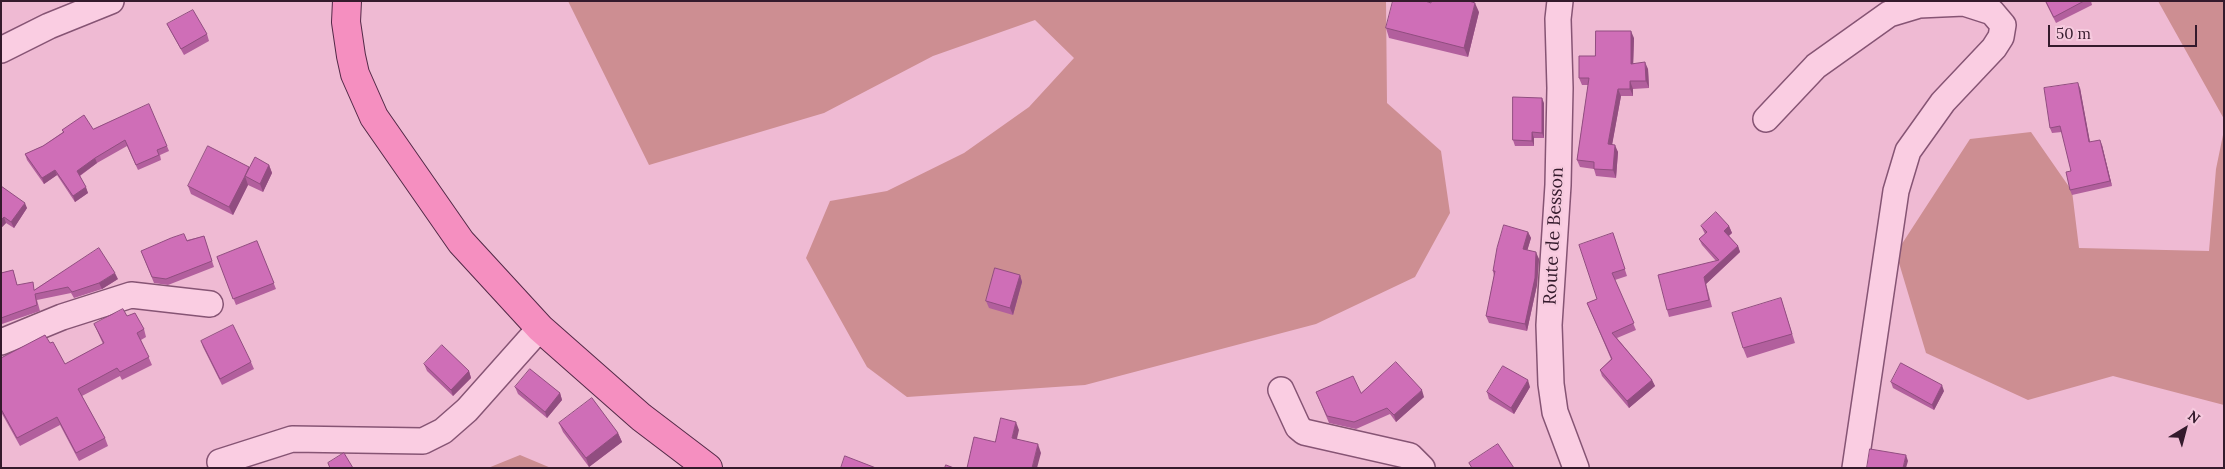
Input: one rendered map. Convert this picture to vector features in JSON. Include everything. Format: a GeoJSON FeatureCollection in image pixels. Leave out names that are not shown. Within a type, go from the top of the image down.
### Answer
{"type":"FeatureCollection","features":[{"type":"Feature","properties":{"kind":"main road"},"geometry":{"type":"LineString","coordinates":[[347,1],[346,22],[355,74],[374,117],[461,242],[540,328],[641,417],[708,468]]}},
{"type":"Feature","properties":{"kind":"street"},"geometry":{"type":"LineString","coordinates":[[1,50],[49,26],[111,1]]}},
{"type":"Feature","properties":{"kind":"street","name":"Route de Besson"},"geometry":{"type":"LineString","coordinates":[[1560,1],[1558,19],[1560,88],[1558,185],[1549,325],[1551,384],[1555,412],[1576,468]]}},
{"type":"Feature","properties":{"kind":"street"},"geometry":{"type":"LineString","coordinates":[[1766,119],[1816,66],[1890,14],[1919,5],[1964,3],[1992,12],[2002,25],[2001,36],[1994,48],[1943,102],[1908,151],[1896,191],[1855,468]]}},
{"type":"Feature","properties":{"kind":"street"},"geometry":{"type":"LineString","coordinates":[[1,342],[62,317],[131,295],[210,304]]}},
{"type":"Feature","properties":{"kind":"street"},"geometry":{"type":"LineString","coordinates":[[220,462],[292,439],[423,441],[443,431],[467,410],[540,328]]}},
{"type":"Feature","properties":{"kind":"street"},"geometry":{"type":"LineString","coordinates":[[1281,390],[1298,427],[1304,432],[1410,456],[1422,468]]}},
{"type":"Feature","properties":{"kind":"shaded area"},"geometry":{"type":"Polygon","coordinates":[[[568,1],[1386,1],[1387,103],[1441,151],[1450,213],[1415,277],[1316,324],[1085,385],[907,397],[867,367],[806,258],[830,201],[887,191],[964,153],[1029,107],[1074,58],[1035,20],[933,56],[824,113],[649,165],[568,1]]]}},
{"type":"Feature","properties":{"kind":"shaded area"},"geometry":{"type":"Polygon","coordinates":[[[2158,1],[2224,1],[2224,119],[2158,1]]]}},
{"type":"Feature","properties":{"kind":"shaded area"},"geometry":{"type":"Polygon","coordinates":[[[2224,130],[2224,405],[2113,376],[2028,400],[1926,353],[1896,253],[1970,139],[2031,132],[2072,191],[2079,248],[2209,251],[2216,169],[2224,130]]]}},
{"type":"Feature","properties":{"kind":"shaded area"},"geometry":{"type":"Polygon","coordinates":[[[520,455],[551,468],[488,468],[520,455]]]}},
{"type":"Feature","properties":{"kind":"building"},"geometry":{"type":"Polygon","coordinates":[[[1393,1],[1425,1],[1431,3],[1431,1],[1469,1],[1475,3],[1464,48],[1386,28],[1393,1]]]}},
{"type":"Feature","properties":{"kind":"building"},"geometry":{"type":"Polygon","coordinates":[[[2046,1],[2084,1],[2054,17],[2046,1]]]}},
{"type":"Feature","properties":{"kind":"building"},"geometry":{"type":"Polygon","coordinates":[[[193,10],[207,34],[181,49],[167,24],[193,10]]]}},
{"type":"Feature","properties":{"kind":"building"},"geometry":{"type":"Polygon","coordinates":[[[1596,31],[1631,31],[1631,64],[1645,62],[1646,81],[1630,81],[1630,89],[1618,89],[1608,144],[1615,145],[1613,170],[1594,169],[1594,162],[1577,160],[1589,78],[1579,78],[1579,56],[1595,56],[1596,31]]]}},
{"type":"Feature","properties":{"kind":"building"},"geometry":{"type":"Polygon","coordinates":[[[2078,83],[2089,142],[2100,140],[2110,181],[2070,190],[2066,172],[2071,171],[2060,126],[2050,128],[2044,88],[2078,83]]]}},
{"type":"Feature","properties":{"kind":"building"},"geometry":{"type":"Polygon","coordinates":[[[1513,97],[1542,98],[1542,133],[1532,132],[1532,141],[1513,140],[1513,97]]]}},
{"type":"Feature","properties":{"kind":"building"},"geometry":{"type":"Polygon","coordinates":[[[149,104],[167,146],[157,150],[159,155],[136,165],[125,140],[77,171],[86,187],[73,196],[55,170],[42,178],[25,154],[43,146],[84,115],[93,129],[149,104]]]}},
{"type":"Feature","properties":{"kind":"building"},"geometry":{"type":"Polygon","coordinates":[[[208,146],[249,167],[229,207],[188,186],[208,146]]]}},
{"type":"Feature","properties":{"kind":"building"},"geometry":{"type":"Polygon","coordinates":[[[255,157],[269,165],[260,184],[245,176],[255,157]]]}},
{"type":"Feature","properties":{"kind":"building"},"geometry":{"type":"Polygon","coordinates":[[[1,186],[25,203],[11,222],[4,217],[1,220],[1,186]]]}},
{"type":"Feature","properties":{"kind":"building"},"geometry":{"type":"Polygon","coordinates":[[[1716,212],[1729,226],[1724,231],[1738,246],[1704,277],[1709,300],[1667,310],[1658,275],[1719,260],[1699,239],[1707,232],[1701,226],[1716,212]]]}},
{"type":"Feature","properties":{"kind":"building"},"geometry":{"type":"Polygon","coordinates":[[[1504,225],[1528,232],[1523,249],[1536,252],[1535,278],[1525,324],[1486,316],[1495,271],[1493,271],[1497,248],[1504,225]]]}},
{"type":"Feature","properties":{"kind":"building"},"geometry":{"type":"Polygon","coordinates":[[[1613,233],[1625,269],[1612,273],[1634,323],[1612,333],[1652,380],[1627,401],[1600,370],[1612,359],[1587,303],[1597,299],[1579,245],[1613,233]]]}},
{"type":"Feature","properties":{"kind":"building"},"geometry":{"type":"Polygon","coordinates":[[[184,234],[187,241],[204,236],[212,261],[166,279],[152,277],[141,251],[184,234]]]}},
{"type":"Feature","properties":{"kind":"building"},"geometry":{"type":"Polygon","coordinates":[[[257,241],[274,283],[233,299],[217,257],[257,241]]]}},
{"type":"Feature","properties":{"kind":"building"},"geometry":{"type":"Polygon","coordinates":[[[99,248],[115,273],[99,283],[72,292],[68,287],[35,294],[37,305],[1,318],[1,273],[13,270],[17,285],[33,282],[34,290],[99,248]]]}},
{"type":"Feature","properties":{"kind":"building"},"geometry":{"type":"Polygon","coordinates":[[[995,268],[1020,275],[1010,308],[986,301],[995,268]]]}},
{"type":"Feature","properties":{"kind":"building"},"geometry":{"type":"Polygon","coordinates":[[[1781,298],[1792,334],[1743,348],[1732,313],[1781,298]]]}},
{"type":"Feature","properties":{"kind":"building"},"geometry":{"type":"Polygon","coordinates":[[[123,309],[127,316],[135,313],[144,329],[137,333],[149,357],[120,372],[117,368],[78,389],[105,438],[76,453],[57,417],[17,438],[1,409],[1,358],[45,335],[50,343],[53,342],[65,364],[104,343],[94,324],[123,309]]]}},
{"type":"Feature","properties":{"kind":"building"},"geometry":{"type":"Polygon","coordinates":[[[233,325],[251,362],[220,379],[201,341],[233,325]]]}},
{"type":"Feature","properties":{"kind":"building"},"geometry":{"type":"Polygon","coordinates":[[[442,345],[469,371],[451,390],[424,364],[442,345]]]}},
{"type":"Feature","properties":{"kind":"building"},"geometry":{"type":"Polygon","coordinates":[[[1396,362],[1422,390],[1394,415],[1387,408],[1354,422],[1327,416],[1316,392],[1353,376],[1361,393],[1396,362]]]}},
{"type":"Feature","properties":{"kind":"building"},"geometry":{"type":"Polygon","coordinates":[[[1901,363],[1942,385],[1932,405],[1891,382],[1901,363]]]}},
{"type":"Feature","properties":{"kind":"building"},"geometry":{"type":"Polygon","coordinates":[[[1503,366],[1528,380],[1511,408],[1487,392],[1503,366]]]}},
{"type":"Feature","properties":{"kind":"building"},"geometry":{"type":"Polygon","coordinates":[[[530,369],[560,393],[545,412],[515,387],[530,369]]]}},
{"type":"Feature","properties":{"kind":"building"},"geometry":{"type":"Polygon","coordinates":[[[592,398],[618,433],[586,458],[559,423],[592,398]]]}},
{"type":"Feature","properties":{"kind":"building"},"geometry":{"type":"Polygon","coordinates":[[[1001,418],[1016,422],[1012,438],[1038,444],[1032,468],[967,468],[974,437],[995,442],[1001,418]]]}},
{"type":"Feature","properties":{"kind":"building"},"geometry":{"type":"Polygon","coordinates":[[[1498,444],[1514,468],[1472,468],[1469,463],[1498,444]]]}},
{"type":"Feature","properties":{"kind":"building"},"geometry":{"type":"Polygon","coordinates":[[[1870,449],[1906,455],[1903,468],[1867,468],[1870,449]]]}},
{"type":"Feature","properties":{"kind":"building"},"geometry":{"type":"Polygon","coordinates":[[[344,453],[353,468],[330,468],[328,463],[344,453]]]}},
{"type":"Feature","properties":{"kind":"building"},"geometry":{"type":"Polygon","coordinates":[[[845,456],[876,468],[841,468],[845,456]]]}}]}
